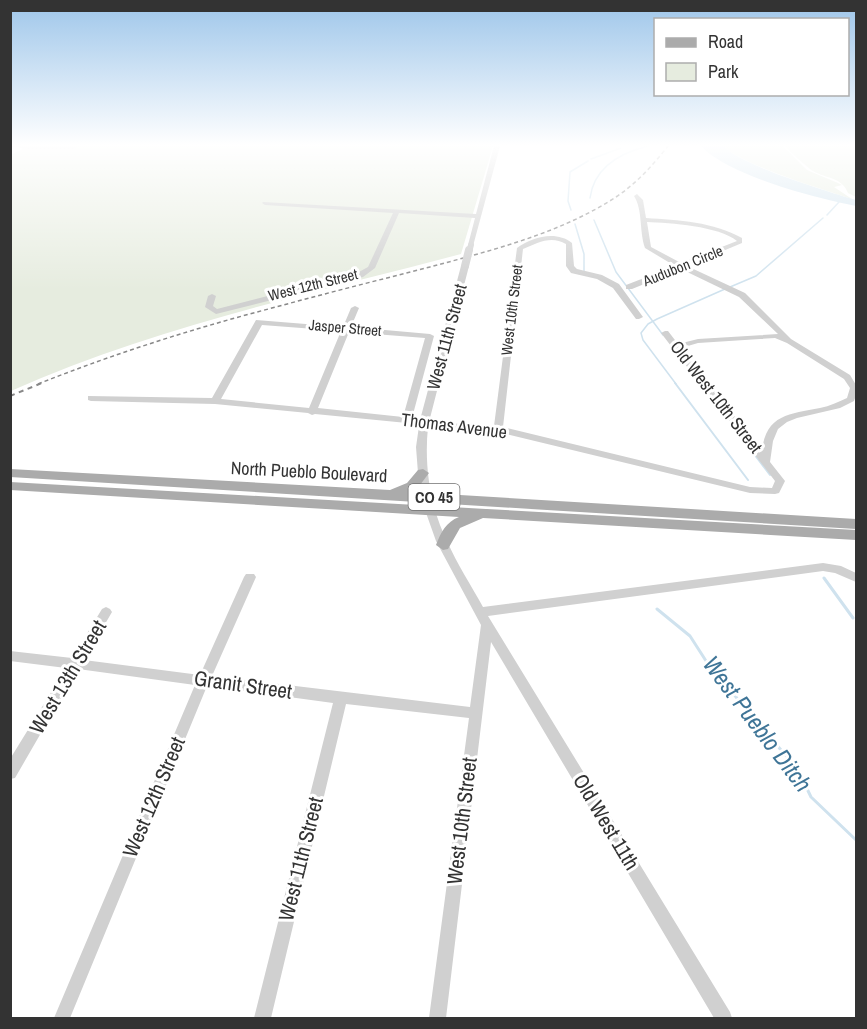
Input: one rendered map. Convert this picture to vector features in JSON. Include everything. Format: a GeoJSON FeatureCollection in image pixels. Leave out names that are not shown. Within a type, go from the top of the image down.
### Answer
{"type":"FeatureCollection","features":[{"type":"Feature","properties":{"kind":"main road"},"geometry":{"type":"LineString","coordinates":[[385,494],[412,486],[423,472]]}},
{"type":"Feature","properties":{"kind":"main road","name":"North Pueblo Boulevard"},"geometry":{"type":"LineString","coordinates":[[10,473],[385,494],[500,514],[856,535]]}},
{"type":"Feature","properties":{"kind":"main road","name":"North Pueblo Boulevard"},"geometry":{"type":"LineString","coordinates":[[10,486],[429,503],[856,524]]}},
{"type":"Feature","properties":{"kind":"main road"},"geometry":{"type":"LineString","coordinates":[[443,545],[448,531],[462,519],[500,514]]}},
{"type":"Feature","properties":{"kind":"street","name":"West 11th Street"},"geometry":{"type":"LineString","coordinates":[[484,194],[424,424],[421,447],[429,503],[443,545],[484,618]]}},
{"type":"Feature","properties":{"kind":"street"},"geometry":{"type":"LineString","coordinates":[[637,196],[642,202],[642,220],[648,248],[742,295],[790,341]]}},
{"type":"Feature","properties":{"kind":"street"},"geometry":{"type":"LineString","coordinates":[[265,203],[478,216]]}},
{"type":"Feature","properties":{"kind":"street","name":"West 12th Street"},"geometry":{"type":"LineString","coordinates":[[212,296],[209,307],[216,312],[360,274],[371,267],[396,212]]}},
{"type":"Feature","properties":{"kind":"street","name":"Audubon Circle"},"geometry":{"type":"LineString","coordinates":[[628,287],[736,245],[740,239],[729,233],[681,222],[642,220]]}},
{"type":"Feature","properties":{"kind":"street","name":"West 10th Street"},"geometry":{"type":"LineString","coordinates":[[498,429],[520,248],[546,237],[565,240],[569,243],[570,266],[574,271],[600,277],[616,286],[639,317]]}},
{"type":"Feature","properties":{"kind":"street","name":"West 12th Street"},"geometry":{"type":"LineString","coordinates":[[312,412],[355,308]]}},
{"type":"Feature","properties":{"kind":"street","name":"Jasper Street"},"geometry":{"type":"LineString","coordinates":[[215,401],[259,322],[430,336],[428,347]]}},
{"type":"Feature","properties":{"kind":"street","name":"Old West 10th Street"},"geometry":{"type":"LineString","coordinates":[[665,333],[766,461]]}},
{"type":"Feature","properties":{"kind":"street"},"geometry":{"type":"LineString","coordinates":[[677,347],[698,341],[776,336],[790,341],[847,376],[854,387],[851,399],[841,406],[782,418],[768,435],[766,461]]}},
{"type":"Feature","properties":{"kind":"street"},"geometry":{"type":"LineString","coordinates":[[407,420],[428,347],[443,349]]}},
{"type":"Feature","properties":{"kind":"street","name":"Thomas Avenue"},"geometry":{"type":"LineString","coordinates":[[91,398],[215,401],[407,420],[424,424],[498,429],[750,490],[775,491],[780,481],[766,461]]}},
{"type":"Feature","properties":{"kind":"street"},"geometry":{"type":"LineString","coordinates":[[484,618],[823,567],[837,569],[856,578]]}},
{"type":"Feature","properties":{"kind":"street","name":"West 12th Street"},"geometry":{"type":"LineString","coordinates":[[62,1018],[204,679],[250,577]]}},
{"type":"Feature","properties":{"kind":"street","name":"West 13th Street"},"geometry":{"type":"LineString","coordinates":[[10,773],[106,612]]}},
{"type":"Feature","properties":{"kind":"street","name":"West 10th Street"},"geometry":{"type":"LineString","coordinates":[[438,1018],[475,713],[484,618]]}},
{"type":"Feature","properties":{"kind":"street","name":"Old West 11th"},"geometry":{"type":"LineString","coordinates":[[484,618],[724,1018]]}},
{"type":"Feature","properties":{"kind":"street","name":"Granit Street"},"geometry":{"type":"LineString","coordinates":[[10,656],[204,679],[340,700],[475,713]]}},
{"type":"Feature","properties":{"kind":"street","name":"West 11th Street"},"geometry":{"type":"LineString","coordinates":[[262,1018],[340,700]]}},
{"type":"Feature","properties":{"kind":"green space"},"geometry":{"type":"Polygon","coordinates":[[[10,194],[479,194],[461,254],[176,330],[65,368],[11,391],[10,194]]]}},
{"type":"Feature","properties":{"kind":"water"},"geometry":{"type":"Polygon","coordinates":[[[808,194],[838,194],[856,200],[856,206],[808,194]]]}},
{"type":"Feature","properties":{"kind":"waterway","name":"West Pueblo Ditch"},"geometry":{"type":"LineString","coordinates":[[568,194],[571,210]]}},
{"type":"Feature","properties":{"kind":"waterway"},"geometry":{"type":"LineString","coordinates":[[590,198],[591,194]]}},
{"type":"Feature","properties":{"kind":"waterway"},"geometry":{"type":"LineString","coordinates":[[827,215],[839,202]]}},
{"type":"Feature","properties":{"kind":"waterway"},"geometry":{"type":"LineString","coordinates":[[730,287],[756,276],[823,218]]}},
{"type":"Feature","properties":{"kind":"waterway"},"geometry":{"type":"LineString","coordinates":[[594,220],[616,272],[653,321]]}},
{"type":"Feature","properties":{"kind":"waterway","name":"West Pueblo Ditch"},"geometry":{"type":"LineString","coordinates":[[575,224],[584,254],[584,271]]}},
{"type":"Feature","properties":{"kind":"waterway"},"geometry":{"type":"LineString","coordinates":[[653,321],[725,289]]}},
{"type":"Feature","properties":{"kind":"waterway"},"geometry":{"type":"LineString","coordinates":[[653,321],[663,335]]}},
{"type":"Feature","properties":{"kind":"waterway"},"geometry":{"type":"LineString","coordinates":[[653,321],[641,333],[643,340],[676,384]]}},
{"type":"Feature","properties":{"kind":"waterway"},"geometry":{"type":"LineString","coordinates":[[675,383],[748,480]]}},
{"type":"Feature","properties":{"kind":"waterway"},"geometry":{"type":"LineString","coordinates":[[736,430],[770,475]]}},
{"type":"Feature","properties":{"kind":"waterway"},"geometry":{"type":"LineString","coordinates":[[824,578],[853,618]]}},
{"type":"Feature","properties":{"kind":"waterway","name":"West Pueblo Ditch"},"geometry":{"type":"LineString","coordinates":[[657,609],[690,636],[708,664],[798,770],[811,797],[856,840]]}},
{"type":"Feature","properties":{"kind":"railway"},"geometry":{"type":"LineString","coordinates":[[38,384],[186,332],[478,254],[526,239],[573,221],[621,194]]}},
{"type":"Feature","properties":{"kind":"railway"},"geometry":{"type":"LineString","coordinates":[[10,396],[42,383]]}}]}
